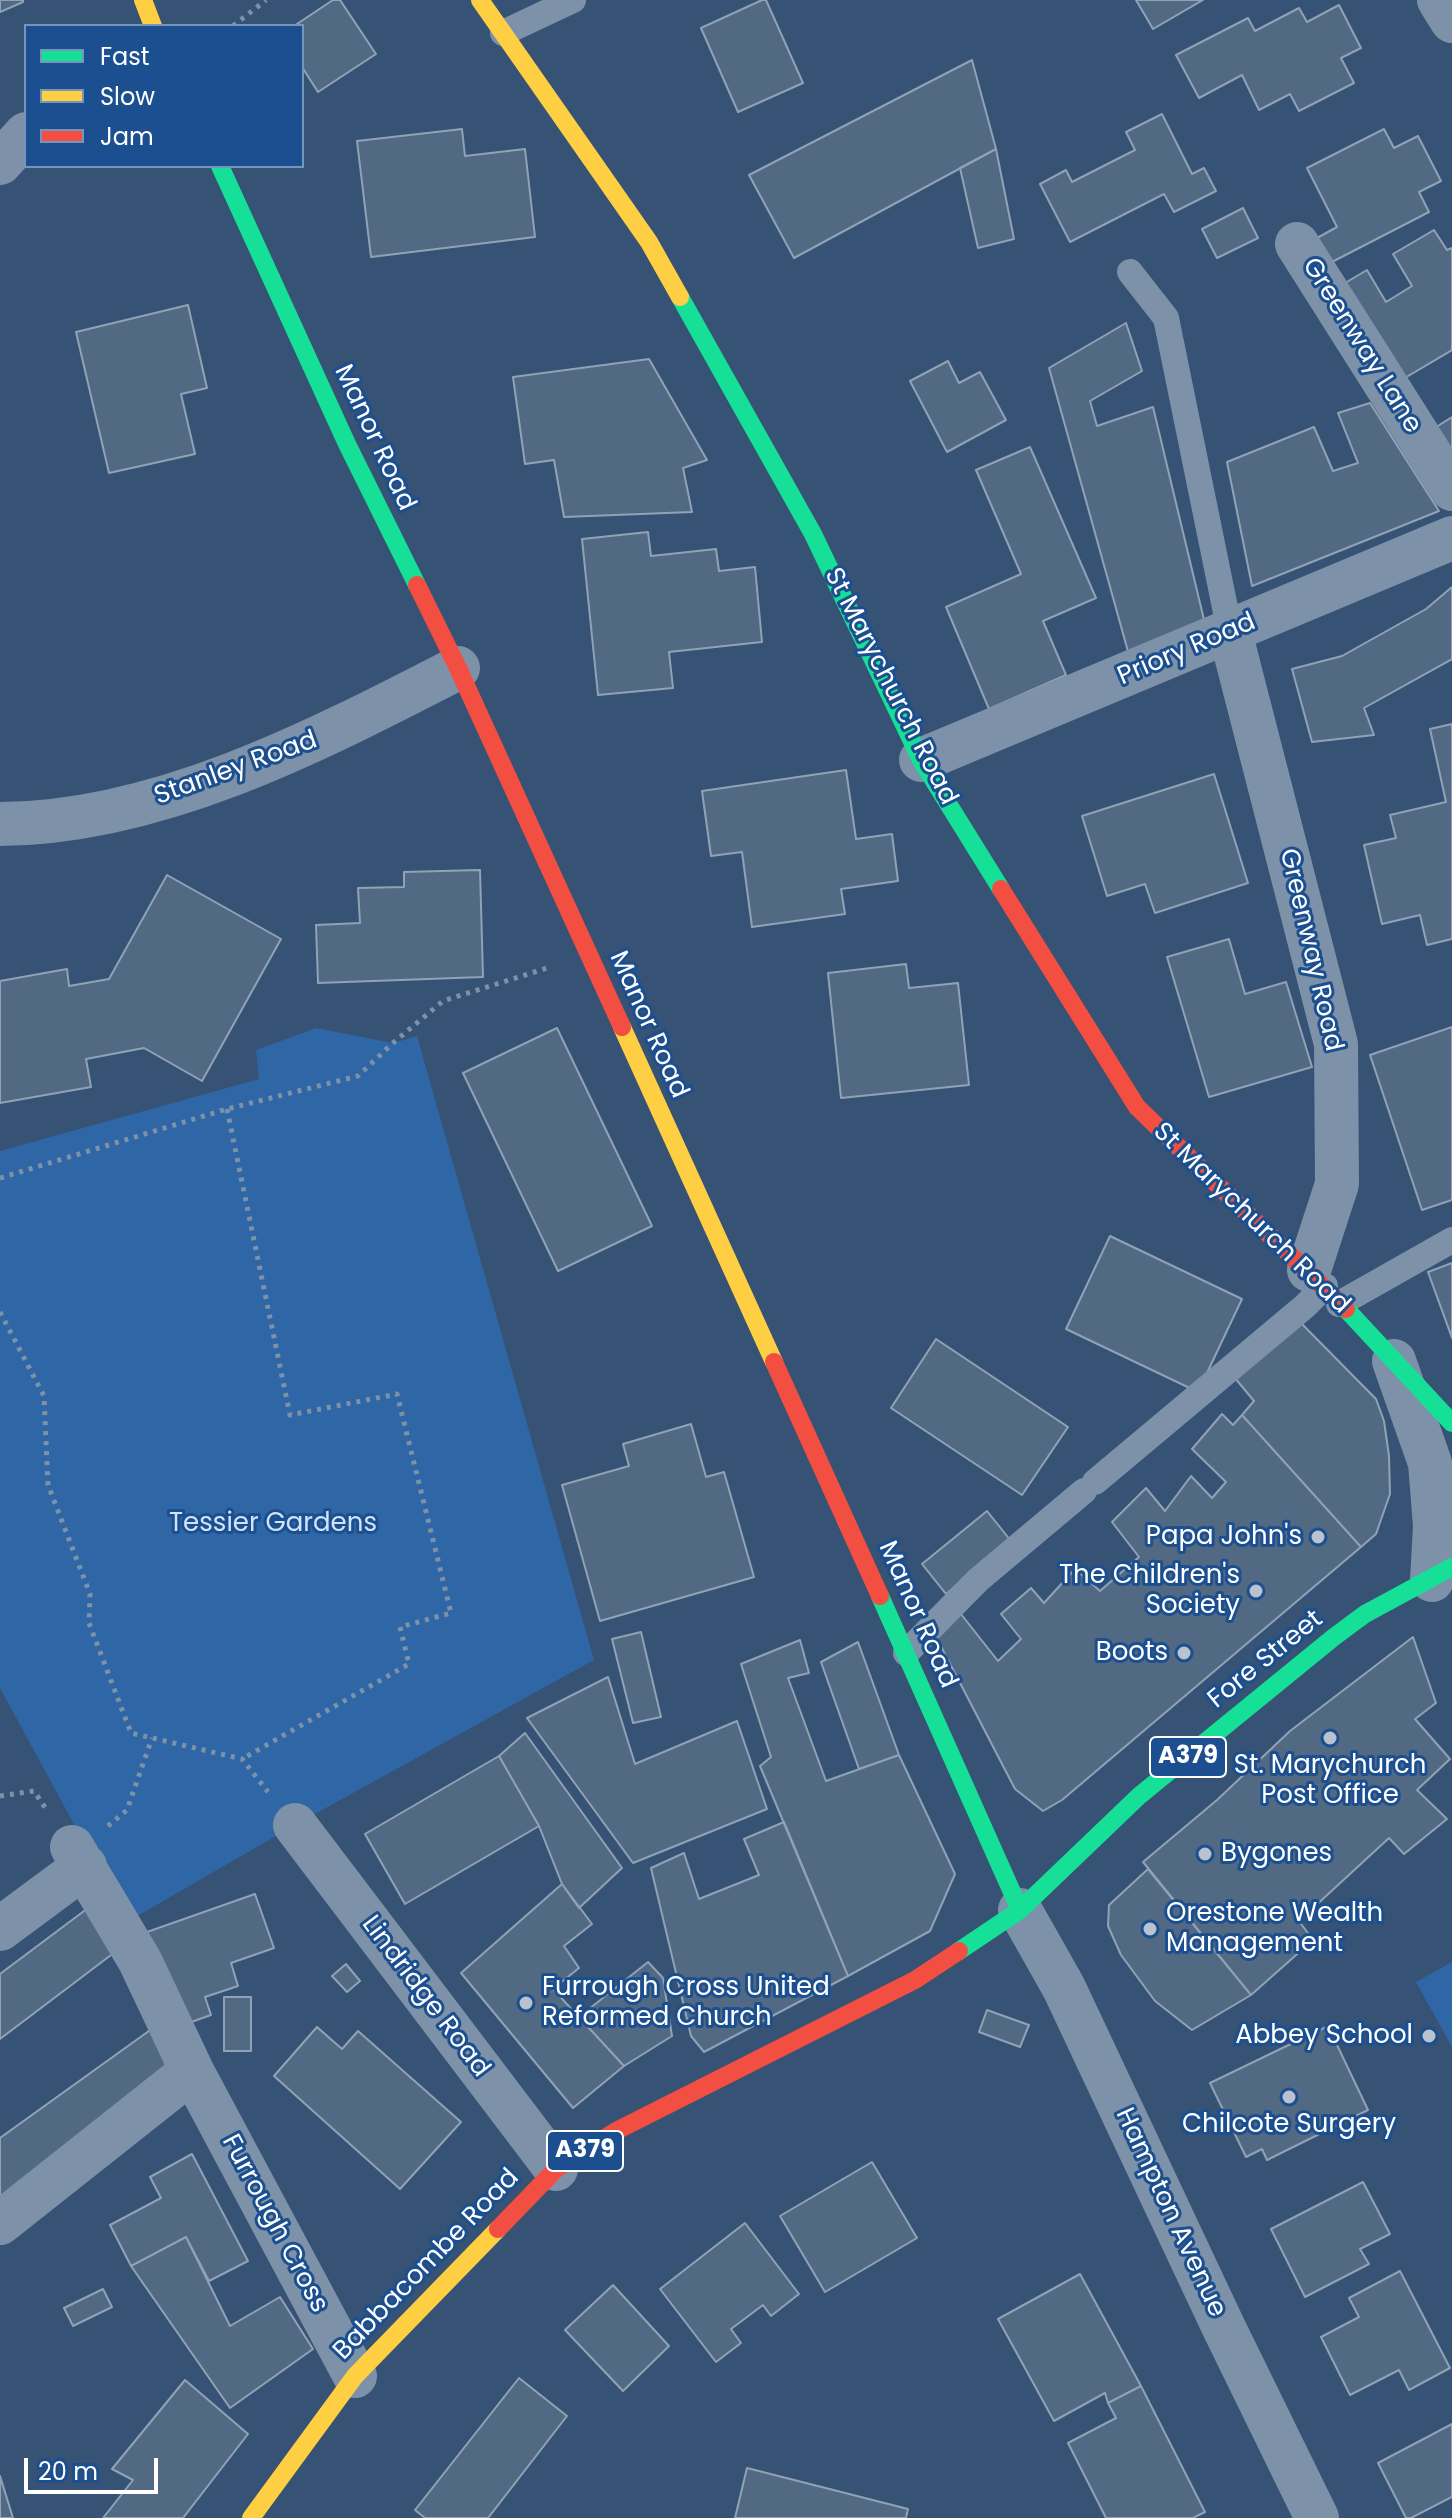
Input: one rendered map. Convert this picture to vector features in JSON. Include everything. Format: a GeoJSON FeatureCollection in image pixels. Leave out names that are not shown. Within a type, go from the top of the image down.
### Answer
{"type":"FeatureCollection","features":[{"type":"Feature","properties":{"kind":"street","name":"St Marychurch Road"},"geometry":{"type":"LineString","coordinates":[[480,0],[649,242],[813,534],[921,760],[1137,1107],[1324,1287],[1452,1423]]}},
{"type":"Feature","properties":{"kind":"street"},"geometry":{"type":"LineString","coordinates":[[1439,0],[1452,21]]}},
{"type":"Feature","properties":{"kind":"street"},"geometry":{"type":"LineString","coordinates":[[0,163],[24,136]]}},
{"type":"Feature","properties":{"kind":"street","name":"Manor Road"},"geometry":{"type":"LineString","coordinates":[[221,168],[347,444],[458,668],[1020,1910]]}},
{"type":"Feature","properties":{"kind":"street","name":"Greenway Lane"},"geometry":{"type":"LineString","coordinates":[[1297,244],[1452,489]]}},
{"type":"Feature","properties":{"kind":"street","name":"Priory Road"},"geometry":{"type":"LineString","coordinates":[[921,760],[1452,538]]}},
{"type":"Feature","properties":{"kind":"street","name":"Greenway Road"},"geometry":{"type":"LineString","coordinates":[[1230,632],[1336,1044],[1337,1184],[1324,1287]]}},
{"type":"Feature","properties":{"kind":"street","name":"Stanley Road"},"geometry":{"type":"LineString","coordinates":[[0,824],[73,817],[171,797],[328,735],[458,668]]}},
{"type":"Feature","properties":{"kind":"street","name":"St Marychurch Road"},"geometry":{"type":"LineString","coordinates":[[1394,1361],[1430,1463],[1442,1573]]}},
{"type":"Feature","properties":{"kind":"street","name":"Fore Street"},"geometry":{"type":"LineString","coordinates":[[1020,1910],[1139,1796],[1334,1637],[1365,1614],[1442,1573]]}},
{"type":"Feature","properties":{"kind":"street","name":"Lindridge Road"},"geometry":{"type":"LineString","coordinates":[[295,1825],[556,2169]]}},
{"type":"Feature","properties":{"kind":"street"},"geometry":{"type":"LineString","coordinates":[[0,1929],[78,1856]]}},
{"type":"Feature","properties":{"kind":"street","name":"Furrough Cross"},"geometry":{"type":"LineString","coordinates":[[78,1856],[140,1961],[192,2071],[355,2376]]}},
{"type":"Feature","properties":{"kind":"street","name":"Babbacombe Road"},"geometry":{"type":"LineString","coordinates":[[251,2518],[355,2376],[556,2169],[616,2131],[915,1980],[1020,1910]]}},
{"type":"Feature","properties":{"kind":"street","name":"Hampton Avenue"},"geometry":{"type":"LineString","coordinates":[[1020,1910],[1064,1988],[1317,2518]]}},
{"type":"Feature","properties":{"kind":"street"},"geometry":{"type":"LineString","coordinates":[[0,2223],[192,2071]]}},
{"type":"Feature","properties":{"kind":"lane"},"geometry":{"type":"LineString","coordinates":[[503,33],[573,0]]}},
{"type":"Feature","properties":{"kind":"lane"},"geometry":{"type":"LineString","coordinates":[[1130,272],[1166,318],[1230,632]]}},
{"type":"Feature","properties":{"kind":"lane"},"geometry":{"type":"LineString","coordinates":[[906,1653],[978,1580],[1324,1287],[1452,1240]]}},
{"type":"Feature","properties":{"kind":"path"},"geometry":{"type":"LineString","coordinates":[[236,24],[266,0]]}},
{"type":"Feature","properties":{"kind":"path"},"geometry":{"type":"LineString","coordinates":[[0,1178],[227,1109],[358,1076],[443,1001],[588,956]]}},
{"type":"Feature","properties":{"kind":"path"},"geometry":{"type":"LineString","coordinates":[[227,1109],[290,1415],[397,1394],[451,1613],[400,1627],[409,1664],[242,1759]]}},
{"type":"Feature","properties":{"kind":"path"},"geometry":{"type":"LineString","coordinates":[[0,1312],[44,1396],[48,1485],[90,1594],[89,1623],[131,1733],[242,1759],[295,1825]]}},
{"type":"Feature","properties":{"kind":"path"},"geometry":{"type":"LineString","coordinates":[[78,1856],[85,1845],[127,1810],[152,1738]]}},
{"type":"Feature","properties":{"kind":"green space","name":"Tessier Gardens"},"geometry":{"type":"Polygon","coordinates":[[[316,1028],[393,1043],[417,1036],[594,1660],[127,1922],[0,1688],[0,1151],[259,1079],[256,1050],[316,1028]]]}},
{"type":"Feature","properties":{"kind":"green space"},"geometry":{"type":"Polygon","coordinates":[[[1452,1962],[1452,2047],[1416,1982],[1452,1962]]]}},
{"type":"Feature","properties":{"kind":"building"},"geometry":{"type":"Polygon","coordinates":[[[0,0],[23,0],[23,2],[0,12],[0,0]]]}},
{"type":"Feature","properties":{"kind":"building"},"geometry":{"type":"Polygon","coordinates":[[[333,0],[340,0],[376,54],[318,92],[304,70],[304,24],[297,24],[333,0]]]}},
{"type":"Feature","properties":{"kind":"building"},"geometry":{"type":"Polygon","coordinates":[[[766,0],[803,83],[738,112],[701,28],[766,0]]]}},
{"type":"Feature","properties":{"kind":"building"},"geometry":{"type":"Polygon","coordinates":[[[1136,0],[1203,0],[1153,29],[1136,0]]]}},
{"type":"Feature","properties":{"kind":"building"},"geometry":{"type":"Polygon","coordinates":[[[1339,5],[1361,48],[1341,58],[1354,83],[1299,111],[1290,94],[1259,110],[1242,75],[1199,98],[1176,55],[1248,18],[1255,31],[1299,8],[1307,22],[1339,5]]]}},
{"type":"Feature","properties":{"kind":"building"},"geometry":{"type":"Polygon","coordinates":[[[972,60],[996,149],[794,258],[749,175],[972,60]]]}},
{"type":"Feature","properties":{"kind":"building"},"geometry":{"type":"Polygon","coordinates":[[[1162,114],[1192,174],[1204,168],[1216,191],[1174,212],[1164,194],[1070,242],[1040,184],[1066,170],[1072,182],[1135,150],[1126,132],[1162,114]]]}},
{"type":"Feature","properties":{"kind":"building"},"geometry":{"type":"Polygon","coordinates":[[[462,129],[465,156],[525,149],[535,237],[371,257],[357,141],[462,129]]]}},
{"type":"Feature","properties":{"kind":"building"},"geometry":{"type":"Polygon","coordinates":[[[1384,129],[1394,148],[1418,136],[1441,181],[1419,192],[1429,212],[1330,263],[1317,238],[1337,227],[1307,168],[1384,129]]]}},
{"type":"Feature","properties":{"kind":"building"},"geometry":{"type":"Polygon","coordinates":[[[996,149],[1014,239],[978,248],[960,168],[996,149]]]}},
{"type":"Feature","properties":{"kind":"building"},"geometry":{"type":"Polygon","coordinates":[[[1243,208],[1258,238],[1217,258],[1202,229],[1243,208]]]}},
{"type":"Feature","properties":{"kind":"building"},"geometry":{"type":"Polygon","coordinates":[[[1434,230],[1447,250],[1452,248],[1452,350],[1398,382],[1340,286],[1367,270],[1386,302],[1412,286],[1393,254],[1434,230]]]}},
{"type":"Feature","properties":{"kind":"building"},"geometry":{"type":"Polygon","coordinates":[[[188,305],[207,388],[181,394],[195,454],[109,473],[76,332],[188,305]]]}},
{"type":"Feature","properties":{"kind":"building"},"geometry":{"type":"Polygon","coordinates":[[[1126,323],[1142,371],[1090,401],[1097,426],[1153,407],[1205,624],[1129,655],[1049,368],[1126,323]]]}},
{"type":"Feature","properties":{"kind":"building"},"geometry":{"type":"Polygon","coordinates":[[[649,359],[707,460],[683,468],[692,512],[564,517],[554,460],[525,464],[513,377],[649,359]]]}},
{"type":"Feature","properties":{"kind":"building"},"geometry":{"type":"Polygon","coordinates":[[[948,361],[959,383],[980,372],[1006,420],[947,452],[910,381],[948,361]]]}},
{"type":"Feature","properties":{"kind":"building"},"geometry":{"type":"Polygon","coordinates":[[[1370,403],[1439,511],[1252,586],[1227,462],[1314,427],[1333,471],[1358,463],[1338,413],[1370,403]]]}},
{"type":"Feature","properties":{"kind":"building"},"geometry":{"type":"Polygon","coordinates":[[[1452,417],[1452,461],[1433,429],[1452,417]]]}},
{"type":"Feature","properties":{"kind":"building"},"geometry":{"type":"Polygon","coordinates":[[[1030,447],[1096,598],[1043,621],[1066,675],[989,709],[946,607],[1021,574],[976,470],[1030,447]]]}},
{"type":"Feature","properties":{"kind":"building"},"geometry":{"type":"Polygon","coordinates":[[[648,532],[651,556],[716,549],[719,571],[755,567],[762,642],[669,652],[673,688],[598,695],[582,539],[648,532]]]}},
{"type":"Feature","properties":{"kind":"building"},"geometry":{"type":"Polygon","coordinates":[[[1452,587],[1452,659],[1364,708],[1374,735],[1312,742],[1292,669],[1342,656],[1426,609],[1452,587]]]}},
{"type":"Feature","properties":{"kind":"building"},"geometry":{"type":"Polygon","coordinates":[[[1452,724],[1452,939],[1427,945],[1420,915],[1382,924],[1364,845],[1396,838],[1390,815],[1446,802],[1430,729],[1452,724]]]}},
{"type":"Feature","properties":{"kind":"building"},"geometry":{"type":"Polygon","coordinates":[[[846,770],[856,839],[892,834],[898,881],[841,889],[845,914],[752,927],[742,852],[711,856],[702,791],[846,770]]]}},
{"type":"Feature","properties":{"kind":"building"},"geometry":{"type":"Polygon","coordinates":[[[1214,774],[1248,883],[1155,913],[1145,884],[1107,896],[1082,816],[1214,774]]]}},
{"type":"Feature","properties":{"kind":"building"},"geometry":{"type":"Polygon","coordinates":[[[480,870],[483,977],[318,983],[316,925],[360,923],[358,888],[404,887],[404,872],[480,870]]]}},
{"type":"Feature","properties":{"kind":"building"},"geometry":{"type":"Polygon","coordinates":[[[167,875],[281,939],[202,1081],[144,1048],[86,1059],[91,1087],[0,1103],[0,981],[67,969],[69,986],[109,979],[167,875]]]}},
{"type":"Feature","properties":{"kind":"building"},"geometry":{"type":"Polygon","coordinates":[[[1229,939],[1245,994],[1286,982],[1312,1067],[1209,1097],[1167,957],[1229,939]]]}},
{"type":"Feature","properties":{"kind":"building"},"geometry":{"type":"Polygon","coordinates":[[[906,964],[909,988],[958,983],[969,1085],[841,1098],[828,973],[906,964]]]}},
{"type":"Feature","properties":{"kind":"building"},"geometry":{"type":"Polygon","coordinates":[[[1452,1027],[1452,1200],[1422,1210],[1370,1055],[1452,1027]]]}},
{"type":"Feature","properties":{"kind":"building"},"geometry":{"type":"Polygon","coordinates":[[[557,1028],[652,1226],[558,1271],[463,1073],[557,1028]]]}},
{"type":"Feature","properties":{"kind":"building"},"geometry":{"type":"Polygon","coordinates":[[[1110,1236],[1242,1299],[1198,1392],[1066,1329],[1110,1236]]]}},
{"type":"Feature","properties":{"kind":"building"},"geometry":{"type":"Polygon","coordinates":[[[1452,1263],[1452,1338],[1428,1272],[1452,1263]]]}},
{"type":"Feature","properties":{"kind":"building"},"geometry":{"type":"Polygon","coordinates":[[[1296,1318],[1376,1399],[1384,1421],[1390,1494],[1376,1534],[1361,1547],[1242,1415],[1254,1401],[1230,1372],[1296,1318]]]}},
{"type":"Feature","properties":{"kind":"building"},"geometry":{"type":"Polygon","coordinates":[[[936,1339],[1068,1427],[1022,1495],[891,1408],[936,1339]]]}},
{"type":"Feature","properties":{"kind":"building"},"geometry":{"type":"Polygon","coordinates":[[[1222,1414],[1233,1425],[1242,1415],[1361,1547],[1062,1800],[1043,1811],[1015,1789],[931,1627],[957,1609],[998,1661],[1021,1639],[1001,1614],[1031,1588],[1044,1603],[1075,1569],[1100,1591],[1139,1557],[1112,1522],[1146,1488],[1165,1511],[1191,1476],[1212,1498],[1226,1482],[1192,1449],[1222,1414]]]}},
{"type":"Feature","properties":{"kind":"building"},"geometry":{"type":"Polygon","coordinates":[[[691,1424],[706,1477],[724,1472],[754,1577],[600,1621],[562,1485],[629,1466],[623,1444],[691,1424]]]}},
{"type":"Feature","properties":{"kind":"building"},"geometry":{"type":"Polygon","coordinates":[[[987,1511],[1011,1541],[946,1594],[922,1564],[987,1511]]]}},
{"type":"Feature","properties":{"kind":"building"},"geometry":{"type":"Polygon","coordinates":[[[641,1632],[661,1717],[633,1723],[612,1639],[641,1632]]]}},
{"type":"Feature","properties":{"kind":"building"},"geometry":{"type":"Polygon","coordinates":[[[1413,1637],[1436,1703],[1415,1719],[1450,1759],[1417,1790],[1447,1819],[1404,1854],[1389,1838],[1299,1921],[1313,1940],[1251,1995],[1143,1862],[1217,1800],[1290,1731],[1413,1637]]]}},
{"type":"Feature","properties":{"kind":"building"},"geometry":{"type":"Polygon","coordinates":[[[800,1640],[809,1673],[788,1678],[826,1781],[899,1755],[955,1874],[930,1931],[848,1976],[760,1766],[771,1757],[741,1664],[800,1640]]]}},
{"type":"Feature","properties":{"kind":"building"},"geometry":{"type":"Polygon","coordinates":[[[858,1642],[899,1755],[859,1769],[821,1662],[858,1642]]]}},
{"type":"Feature","properties":{"kind":"building"},"geometry":{"type":"Polygon","coordinates":[[[608,1677],[635,1764],[737,1721],[767,1809],[633,1863],[527,1718],[608,1677]]]}},
{"type":"Feature","properties":{"kind":"building"},"geometry":{"type":"Polygon","coordinates":[[[525,1733],[622,1868],[579,1908],[562,1884],[539,1826],[499,1756],[525,1733]]]}},
{"type":"Feature","properties":{"kind":"building"},"geometry":{"type":"Polygon","coordinates":[[[499,1756],[539,1826],[405,1904],[365,1834],[499,1756]]]}},
{"type":"Feature","properties":{"kind":"building"},"geometry":{"type":"Polygon","coordinates":[[[784,1822],[848,1976],[704,2052],[691,2036],[651,1868],[684,1853],[699,1899],[759,1875],[744,1839],[784,1822]]]}},
{"type":"Feature","properties":{"kind":"building"},"geometry":{"type":"Polygon","coordinates":[[[1148,1869],[1251,1995],[1192,2030],[1155,2001],[1121,1955],[1108,1926],[1109,1905],[1148,1869]]]}},
{"type":"Feature","properties":{"kind":"building","name":"Furrough Cross United Reformed Church"},"geometry":{"type":"Polygon","coordinates":[[[562,1884],[592,1924],[564,1946],[579,1968],[553,1989],[624,2066],[573,2108],[461,1973],[562,1884]]]}},
{"type":"Feature","properties":{"kind":"building"},"geometry":{"type":"Polygon","coordinates":[[[255,1894],[274,1948],[231,1963],[238,1986],[205,1997],[211,2015],[180,2026],[147,1932],[255,1894]]]}},
{"type":"Feature","properties":{"kind":"building"},"geometry":{"type":"Polygon","coordinates":[[[88,1908],[119,1949],[0,2039],[0,1974],[88,1908]]]}},
{"type":"Feature","properties":{"kind":"building"},"geometry":{"type":"Polygon","coordinates":[[[648,1962],[663,1978],[672,2036],[624,2066],[579,2017],[648,1962]]]}},
{"type":"Feature","properties":{"kind":"building"},"geometry":{"type":"Polygon","coordinates":[[[346,1964],[360,1981],[347,1992],[332,1976],[346,1964]]]}},
{"type":"Feature","properties":{"kind":"building"},"geometry":{"type":"Polygon","coordinates":[[[224,1997],[251,1997],[251,2051],[224,2051],[224,1997]]]}},
{"type":"Feature","properties":{"kind":"building"},"geometry":{"type":"Polygon","coordinates":[[[987,2010],[1029,2025],[1020,2047],[979,2032],[987,2010]]]}},
{"type":"Feature","properties":{"kind":"building","name":"Chilcote Surgery"},"geometry":{"type":"Polygon","coordinates":[[[1328,2026],[1368,2110],[1267,2160],[1262,2149],[1246,2157],[1210,2083],[1328,2026]]]}},
{"type":"Feature","properties":{"kind":"building"},"geometry":{"type":"Polygon","coordinates":[[[317,2027],[342,2049],[358,2031],[461,2122],[400,2189],[274,2076],[317,2027]]]}},
{"type":"Feature","properties":{"kind":"building"},"geometry":{"type":"Polygon","coordinates":[[[153,2028],[184,2071],[0,2202],[0,2138],[153,2028]]]}},
{"type":"Feature","properties":{"kind":"building"},"geometry":{"type":"Polygon","coordinates":[[[192,2154],[248,2261],[209,2281],[186,2237],[131,2266],[110,2225],[161,2198],[150,2177],[192,2154]]]}},
{"type":"Feature","properties":{"kind":"building"},"geometry":{"type":"Polygon","coordinates":[[[872,2162],[917,2238],[825,2292],[780,2216],[872,2162]]]}},
{"type":"Feature","properties":{"kind":"building"},"geometry":{"type":"Polygon","coordinates":[[[1363,2182],[1390,2234],[1360,2249],[1369,2264],[1305,2297],[1271,2229],[1363,2182]]]}},
{"type":"Feature","properties":{"kind":"building"},"geometry":{"type":"Polygon","coordinates":[[[745,2223],[799,2294],[771,2316],[763,2305],[731,2329],[741,2343],[716,2362],[660,2289],[745,2223]]]}},
{"type":"Feature","properties":{"kind":"building"},"geometry":{"type":"Polygon","coordinates":[[[186,2237],[230,2326],[280,2297],[313,2349],[230,2408],[131,2266],[186,2237]]]}},
{"type":"Feature","properties":{"kind":"building"},"geometry":{"type":"Polygon","coordinates":[[[1400,2271],[1450,2368],[1409,2390],[1399,2370],[1350,2395],[1321,2337],[1359,2317],[1349,2298],[1400,2271]]]}},
{"type":"Feature","properties":{"kind":"building"},"geometry":{"type":"Polygon","coordinates":[[[1080,2274],[1141,2386],[1108,2403],[1105,2393],[1054,2421],[998,2319],[1080,2274]]]}},
{"type":"Feature","properties":{"kind":"building"},"geometry":{"type":"Polygon","coordinates":[[[613,2285],[669,2346],[623,2391],[565,2330],[613,2285]]]}},
{"type":"Feature","properties":{"kind":"building"},"geometry":{"type":"Polygon","coordinates":[[[103,2289],[112,2307],[73,2326],[64,2308],[103,2289]]]}},
{"type":"Feature","properties":{"kind":"building"},"geometry":{"type":"Polygon","coordinates":[[[519,2378],[567,2416],[488,2518],[425,2518],[415,2510],[519,2378]]]}},
{"type":"Feature","properties":{"kind":"building"},"geometry":{"type":"Polygon","coordinates":[[[185,2380],[248,2434],[183,2518],[103,2518],[133,2480],[112,2469],[185,2380]]]}},
{"type":"Feature","properties":{"kind":"building"},"geometry":{"type":"Polygon","coordinates":[[[1141,2386],[1205,2512],[1193,2518],[1106,2518],[1068,2443],[1116,2418],[1108,2403],[1141,2386]]]}},
{"type":"Feature","properties":{"kind":"building"},"geometry":{"type":"Polygon","coordinates":[[[1452,2424],[1452,2497],[1406,2518],[1378,2463],[1452,2424]]]}},
{"type":"Feature","properties":{"kind":"building"},"geometry":{"type":"Polygon","coordinates":[[[747,2468],[908,2509],[906,2518],[735,2518],[747,2468]]]}},
{"type":"Feature","properties":{"kind":"building"},"geometry":{"type":"Polygon","coordinates":[[[0,2476],[13,2518],[0,2518],[0,2476]]]}},
{"type":"Feature","properties":{"kind":"traffic: fast"},"geometry":{"type":"LineString","coordinates":[[221,168],[347,444],[417,585]]}},
{"type":"Feature","properties":{"kind":"traffic: fast"},"geometry":{"type":"LineString","coordinates":[[680,297],[813,534],[921,760],[1001,889]]}},
{"type":"Feature","properties":{"kind":"traffic: fast"},"geometry":{"type":"LineString","coordinates":[[1346,1309],[1452,1423]]}},
{"type":"Feature","properties":{"kind":"traffic: fast"},"geometry":{"type":"LineString","coordinates":[[959,1951],[1020,1910],[1139,1796],[1334,1637],[1365,1614],[1452,1567]]}},
{"type":"Feature","properties":{"kind":"traffic: fast"},"geometry":{"type":"LineString","coordinates":[[880,1596],[1020,1910]]}},
{"type":"Feature","properties":{"kind":"traffic: slow"},"geometry":{"type":"LineString","coordinates":[[143,0],[152,24]]}},
{"type":"Feature","properties":{"kind":"traffic: slow"},"geometry":{"type":"LineString","coordinates":[[480,0],[649,242],[680,297]]}},
{"type":"Feature","properties":{"kind":"traffic: slow"},"geometry":{"type":"LineString","coordinates":[[622,1027],[774,1362]]}},
{"type":"Feature","properties":{"kind":"traffic: slow"},"geometry":{"type":"LineString","coordinates":[[251,2518],[355,2376],[498,2229]]}},
{"type":"Feature","properties":{"kind":"traffic: jam"},"geometry":{"type":"LineString","coordinates":[[417,585],[622,1027]]}},
{"type":"Feature","properties":{"kind":"traffic: jam"},"geometry":{"type":"LineString","coordinates":[[1001,889],[1137,1107],[1346,1309]]}},
{"type":"Feature","properties":{"kind":"traffic: jam"},"geometry":{"type":"LineString","coordinates":[[774,1362],[880,1596]]}},
{"type":"Feature","properties":{"kind":"traffic: jam"},"geometry":{"type":"LineString","coordinates":[[498,2229],[556,2169],[616,2131],[915,1980],[959,1951]]}},
{"type":"Feature","properties":{"kind":"place","name":"Papa John's"},"geometry":{"type":"Point","coordinates":[1318,1537]}},
{"type":"Feature","properties":{"kind":"place","name":"The Children's Society"},"geometry":{"type":"Point","coordinates":[1256,1591]}},
{"type":"Feature","properties":{"kind":"place","name":"Boots"},"geometry":{"type":"Point","coordinates":[1184,1653]}},
{"type":"Feature","properties":{"kind":"place","name":"St. Marychurch Post Office"},"geometry":{"type":"Point","coordinates":[1330,1738]}},
{"type":"Feature","properties":{"kind":"place","name":"Bygones"},"geometry":{"type":"Point","coordinates":[1205,1854]}},
{"type":"Feature","properties":{"kind":"place","name":"Orestone Wealth Management"},"geometry":{"type":"Point","coordinates":[1150,1929]}},
{"type":"Feature","properties":{"kind":"place","name":"Furrough Cross United Reformed Church"},"geometry":{"type":"Point","coordinates":[526,2003]}},
{"type":"Feature","properties":{"kind":"place","name":"Abbey School"},"geometry":{"type":"Point","coordinates":[1429,2036]}},
{"type":"Feature","properties":{"kind":"place","name":"Chilcote Surgery"},"geometry":{"type":"Point","coordinates":[1289,2097]}}]}
